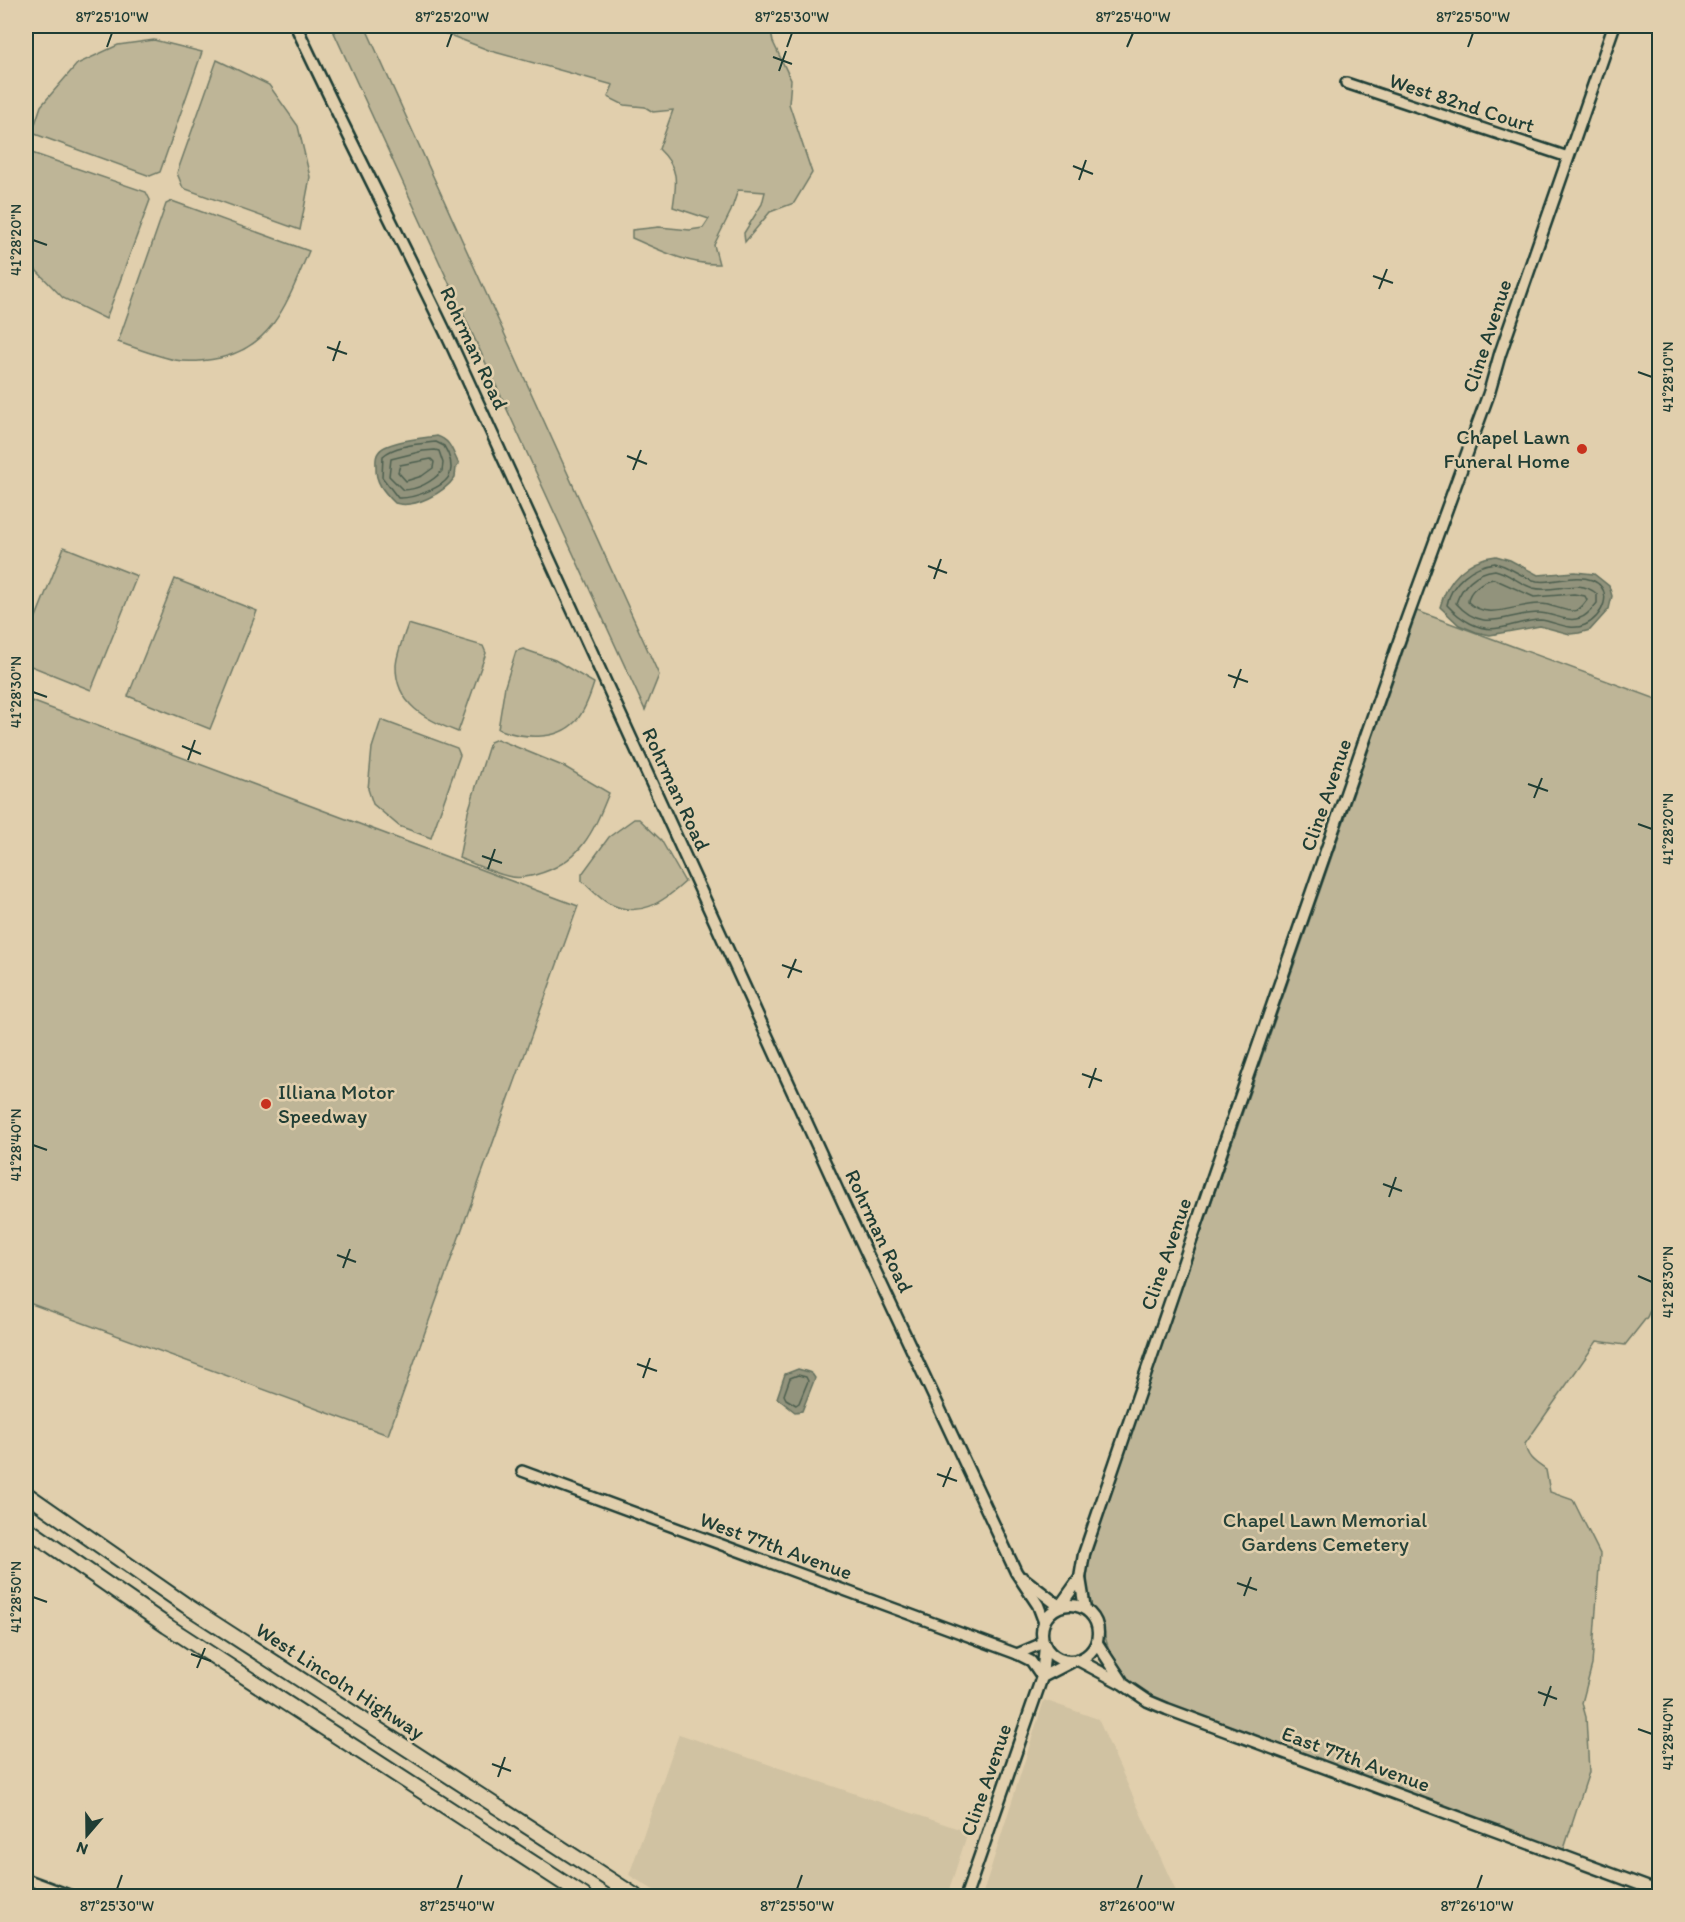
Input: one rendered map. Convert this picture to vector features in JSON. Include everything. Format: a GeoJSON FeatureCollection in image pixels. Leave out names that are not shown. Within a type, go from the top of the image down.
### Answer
{"type":"FeatureCollection","features":[{"type":"Feature","properties":{"kind":"main road","name":"West Lincoln Highway"},"geometry":{"type":"LineString","coordinates":[[26,1494],[187,1606],[635,1896]]}},
{"type":"Feature","properties":{"kind":"main road"},"geometry":{"type":"LineString","coordinates":[[26,1528],[167,1626],[584,1896]]}},
{"type":"Feature","properties":{"kind":"street","name":"Rohrman Road"},"geometry":{"type":"LineString","coordinates":[[296,26],[347,134],[410,255],[847,1211],[1016,1572],[1038,1605],[1044,1621]]}},
{"type":"Feature","properties":{"kind":"street","name":"Cline Avenue"},"geometry":{"type":"LineString","coordinates":[[1085,1609],[1080,1578],[1088,1543],[1232,1121],[1406,621],[1489,393],[1500,354],[1614,26]]}},
{"type":"Feature","properties":{"kind":"street","name":"West 82nd Court"},"geometry":{"type":"LineString","coordinates":[[1346,83],[1568,157]]}},
{"type":"Feature","properties":{"kind":"street","name":"West 77th Avenue"},"geometry":{"type":"LineString","coordinates":[[522,1471],[1017,1653],[1031,1661],[1042,1677]]}},
{"type":"Feature","properties":{"kind":"street","name":"Rohrman Road"},"geometry":{"type":"LineString","coordinates":[[1016,1572],[1060,1606]]}},
{"type":"Feature","properties":{"kind":"street","name":"Cline Avenue"},"geometry":{"type":"LineString","coordinates":[[1060,1606],[1080,1578]]}},
{"type":"Feature","properties":{"kind":"street"},"geometry":{"type":"LineString","coordinates":[[1042,1677],[1090,1654],[1097,1643],[1097,1624],[1091,1613],[1076,1605],[1060,1606],[1050,1612],[1044,1621],[1041,1632],[1044,1644],[1048,1652],[1059,1659],[1075,1661]]}},
{"type":"Feature","properties":{"kind":"street","name":"East 77th Avenue"},"geometry":{"type":"LineString","coordinates":[[1097,1643],[1123,1684]]}},
{"type":"Feature","properties":{"kind":"street","name":"Cline Avenue"},"geometry":{"type":"LineString","coordinates":[[966,1896],[1042,1677],[1044,1644]]}},
{"type":"Feature","properties":{"kind":"street"},"geometry":{"type":"LineString","coordinates":[[1017,1653],[1044,1644]]}},
{"type":"Feature","properties":{"kind":"street","name":"East 77th Avenue"},"geometry":{"type":"LineString","coordinates":[[1075,1661],[1123,1684],[1148,1701],[1167,1709],[1659,1892]]}},
{"type":"Feature","properties":{"kind":"street"},"geometry":{"type":"LineString","coordinates":[[26,1880],[72,1896]]}},
{"type":"Feature","properties":{"kind":"shaded area"},"geometry":{"type":"Polygon","coordinates":[[[1044,1700],[1098,1719],[1178,1896],[982,1896],[1044,1700]]]}},
{"type":"Feature","properties":{"kind":"shaded area"},"geometry":{"type":"Polygon","coordinates":[[[679,1734],[968,1832],[947,1896],[663,1896],[629,1875],[679,1734]]]}},
{"type":"Feature","properties":{"kind":"green space"},"geometry":{"type":"Polygon","coordinates":[[[331,26],[365,26],[659,675],[645,710],[331,26]]]}},
{"type":"Feature","properties":{"kind":"green space"},"geometry":{"type":"Polygon","coordinates":[[[426,26],[770,26],[773,42],[791,80],[789,104],[812,173],[794,203],[770,212],[745,242],[744,233],[762,204],[765,192],[738,190],[731,211],[714,245],[719,264],[696,262],[674,256],[632,238],[632,230],[659,227],[690,230],[703,228],[709,219],[673,207],[675,175],[670,162],[659,149],[673,110],[653,112],[645,107],[624,105],[608,97],[613,85],[491,51],[426,26]]]}},
{"type":"Feature","properties":{"kind":"green space"},"geometry":{"type":"Polygon","coordinates":[[[154,40],[202,52],[160,172],[150,176],[32,133],[41,106],[77,64],[118,45],[154,40]]]}},
{"type":"Feature","properties":{"kind":"green space"},"geometry":{"type":"Polygon","coordinates":[[[217,60],[269,85],[298,126],[310,177],[300,230],[183,188],[177,173],[217,60]]]}},
{"type":"Feature","properties":{"kind":"green space"},"geometry":{"type":"Polygon","coordinates":[[[26,151],[146,192],[150,200],[106,319],[63,298],[35,269],[26,245],[26,151]]]}},
{"type":"Feature","properties":{"kind":"green space"},"geometry":{"type":"Polygon","coordinates":[[[172,201],[309,251],[278,317],[254,343],[239,352],[220,358],[186,361],[175,360],[118,342],[166,204],[172,201]]]}},
{"type":"Feature","properties":{"kind":"green space"},"geometry":{"type":"Polygon","coordinates":[[[64,547],[137,576],[91,690],[26,664],[26,642],[64,547]]]}},
{"type":"Feature","properties":{"kind":"green space"},"geometry":{"type":"Polygon","coordinates":[[[175,579],[257,611],[210,729],[128,696],[175,579]]]}},
{"type":"Feature","properties":{"kind":"green space","name":"Chapel Lawn Memorial Gardens Cemetery"},"geometry":{"type":"Polygon","coordinates":[[[1417,611],[1659,700],[1659,1291],[1647,1317],[1625,1345],[1597,1341],[1525,1444],[1530,1456],[1546,1470],[1550,1492],[1573,1500],[1600,1554],[1592,1665],[1582,1703],[1586,1717],[1589,1772],[1563,1852],[1148,1696],[1124,1676],[1111,1657],[1102,1626],[1091,1608],[1087,1588],[1087,1568],[1092,1546],[1417,611]]]}},
{"type":"Feature","properties":{"kind":"green space"},"geometry":{"type":"Polygon","coordinates":[[[408,624],[483,646],[486,653],[458,732],[424,716],[407,701],[401,691],[396,665],[408,624]]]}},
{"type":"Feature","properties":{"kind":"green space"},"geometry":{"type":"Polygon","coordinates":[[[523,649],[555,660],[594,683],[579,717],[568,728],[549,735],[538,736],[498,729],[505,686],[516,651],[523,649]]]}},
{"type":"Feature","properties":{"kind":"green space","name":"Illiana Motor Speedway"},"geometry":{"type":"Polygon","coordinates":[[[26,699],[578,906],[388,1435],[26,1302],[26,699]]]}},
{"type":"Feature","properties":{"kind":"green space"},"geometry":{"type":"Polygon","coordinates":[[[381,720],[457,748],[460,755],[431,838],[399,826],[373,804],[368,789],[372,748],[381,720]]]}},
{"type":"Feature","properties":{"kind":"green space"},"geometry":{"type":"Polygon","coordinates":[[[497,739],[565,767],[609,793],[597,821],[583,844],[563,863],[550,870],[535,875],[511,877],[459,858],[468,812],[490,742],[497,739]]]}},
{"type":"Feature","properties":{"kind":"green space"},"geometry":{"type":"Polygon","coordinates":[[[634,819],[639,819],[661,840],[685,882],[668,896],[650,906],[640,909],[619,908],[601,898],[582,881],[582,874],[609,837],[634,819]]]}},
{"type":"Feature","properties":{"kind":"water"},"geometry":{"type":"Polygon","coordinates":[[[437,436],[449,444],[459,464],[455,477],[444,489],[419,502],[395,503],[379,482],[376,472],[376,456],[382,449],[396,443],[437,436]]]}},
{"type":"Feature","properties":{"kind":"water"},"geometry":{"type":"Polygon","coordinates":[[[1496,556],[1510,560],[1538,575],[1575,572],[1594,574],[1609,586],[1612,596],[1609,609],[1590,630],[1570,634],[1540,626],[1490,635],[1459,625],[1440,607],[1443,597],[1453,580],[1467,566],[1496,556]]]}},
{"type":"Feature","properties":{"kind":"water"},"geometry":{"type":"Polygon","coordinates":[[[798,1369],[810,1373],[815,1378],[802,1411],[795,1412],[777,1398],[785,1374],[798,1369]]]}},
{"type":"Feature","properties":{"kind":"waterway"},"geometry":{"type":"LineString","coordinates":[[1384,1896],[1392,1894],[1422,1896]]}},
{"type":"Feature","properties":{"kind":"place","name":"Chapel Lawn Funeral Home"},"geometry":{"type":"Point","coordinates":[1582,449]}},
{"type":"Feature","properties":{"kind":"place","name":"Illiana Motor Speedway"},"geometry":{"type":"Point","coordinates":[266,1104]}}]}
